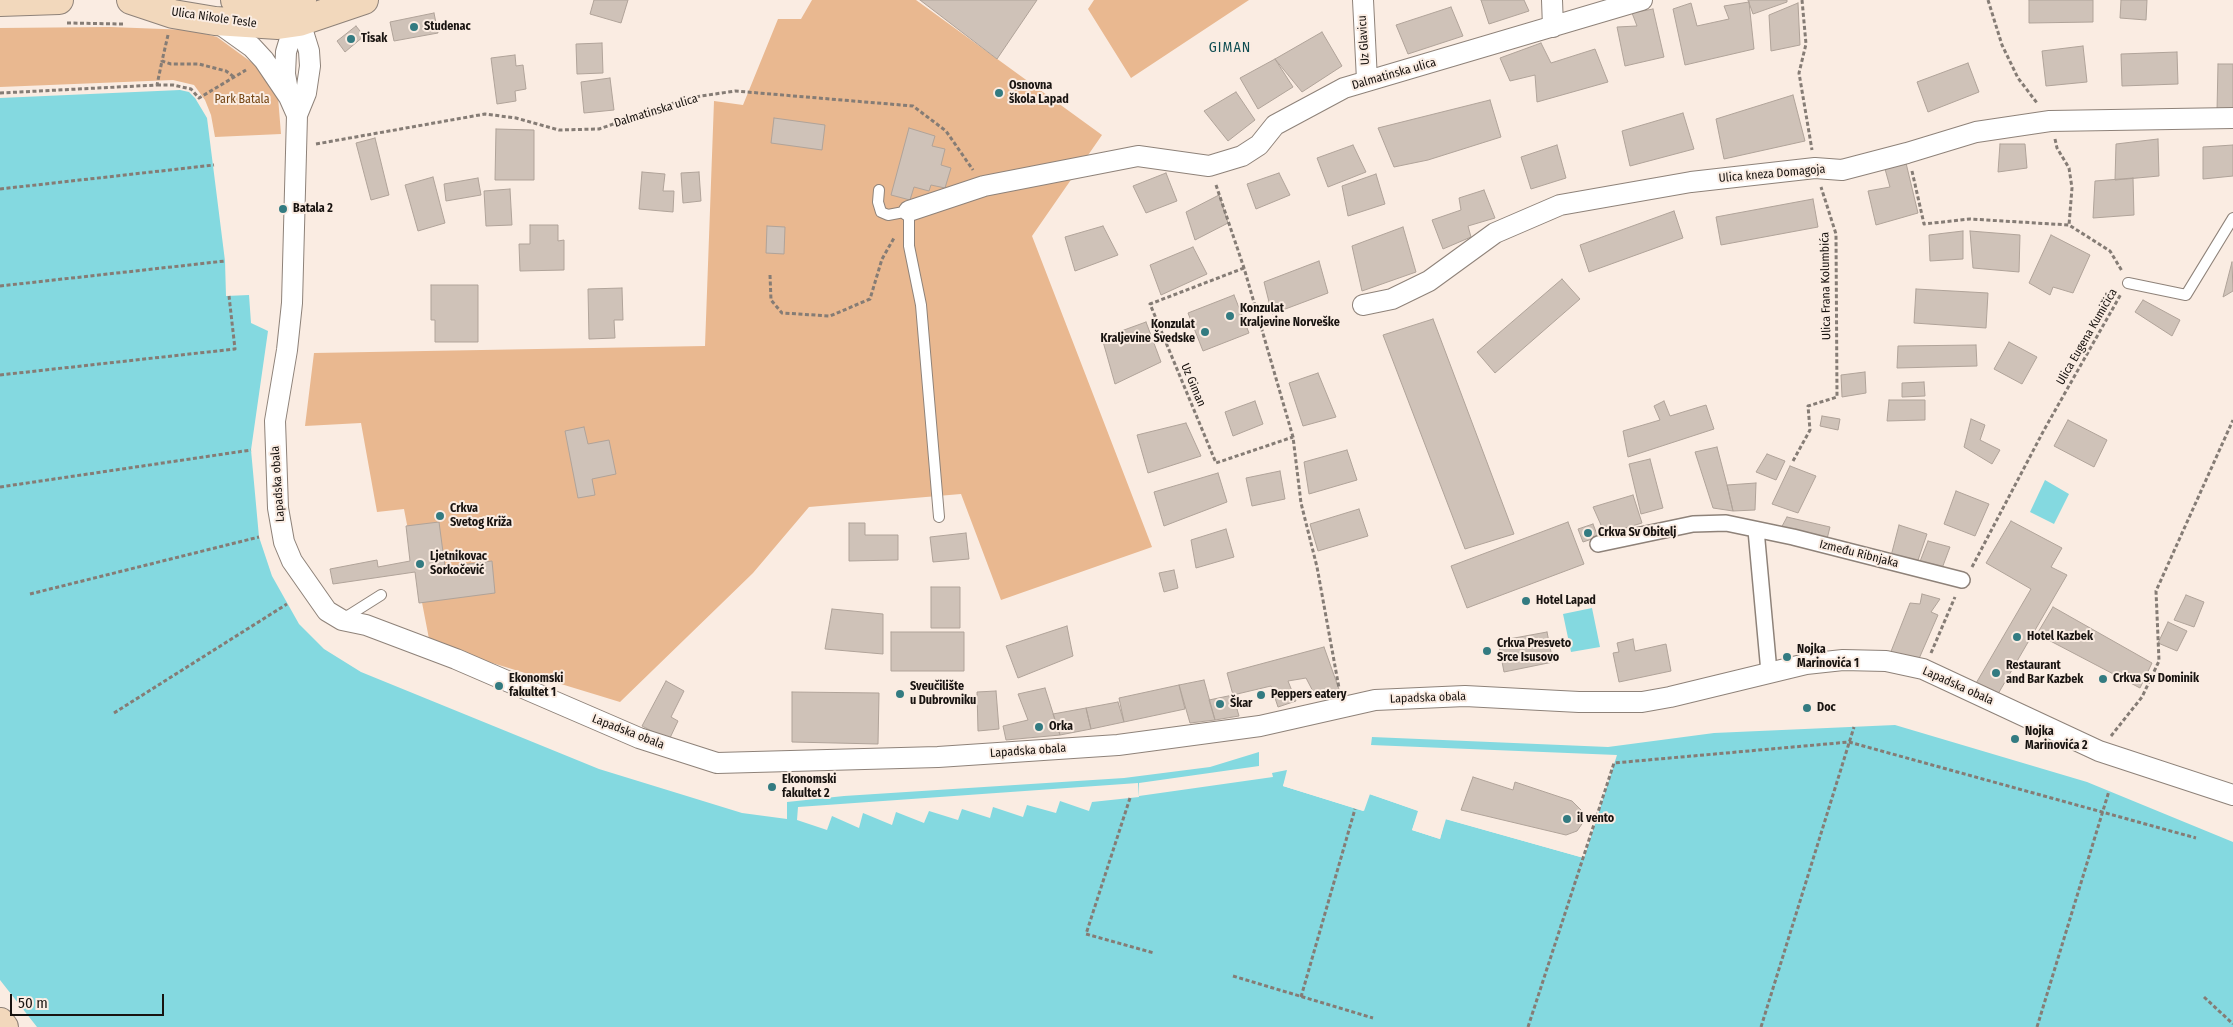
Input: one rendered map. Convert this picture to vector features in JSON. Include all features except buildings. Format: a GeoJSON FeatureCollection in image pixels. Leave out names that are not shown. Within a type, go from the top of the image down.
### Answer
{"type":"FeatureCollection","features":[{"type":"Feature","properties":{"kind":"main road","name":"Ulica Nikole Tesle"},"geometry":{"type":"LineString","coordinates":[[235,0],[299,9]]}},
{"type":"Feature","properties":{"kind":"main road"},"geometry":{"type":"LineString","coordinates":[[299,9],[364,0]]}},
{"type":"Feature","properties":{"kind":"main road"},"geometry":{"type":"LineString","coordinates":[[0,2],[61,11]]}},
{"type":"Feature","properties":{"kind":"main road","name":"Ulica Nikole Tesle"},"geometry":{"type":"LineString","coordinates":[[128,12],[173,14],[216,21],[264,25],[299,9]]}},
{"type":"Feature","properties":{"kind":"main road"},"geometry":{"type":"LineString","coordinates":[[0,1022],[4,1027]]}},
{"type":"Feature","properties":{"kind":"street"},"geometry":{"type":"LineString","coordinates":[[1552,0],[1553,27]]}},
{"type":"Feature","properties":{"kind":"street","name":"Dalmatinska ulica"},"geometry":{"type":"LineString","coordinates":[[909,211],[984,186],[1138,156],[1209,166],[1242,156],[1259,146],[1275,125],[1344,88],[1642,0]]}},
{"type":"Feature","properties":{"kind":"street","name":"Uz Glavicu"},"geometry":{"type":"LineString","coordinates":[[1361,3],[1367,80]]}},
{"type":"Feature","properties":{"kind":"street","name":"Lapadska obala"},"geometry":{"type":"LineString","coordinates":[[299,9],[286,52],[285,74],[293,106],[296,148],[292,303],[287,350],[275,421],[278,508],[284,542],[292,561],[327,611],[342,620],[366,626],[456,659],[639,738],[717,763],[938,757],[1118,745],[1260,726],[1375,700],[1441,696],[1620,704],[1642,702],[1806,664],[1843,660],[1886,661],[1923,669],[2099,751],[2233,795]]}},
{"type":"Feature","properties":{"kind":"street"},"geometry":{"type":"LineString","coordinates":[[216,21],[252,46],[275,73],[293,106]]}},
{"type":"Feature","properties":{"kind":"street","name":"Ulica kneza Domagoja"},"geometry":{"type":"LineString","coordinates":[[1363,305],[1392,298],[1429,281],[1494,233],[1560,205],[1691,182],[1815,168],[1842,170],[1976,132],[2050,121],[2233,118]]}},
{"type":"Feature","properties":{"kind":"street","name":"Između Ribnjaka"},"geometry":{"type":"LineString","coordinates":[[1598,544],[1693,524],[1726,523],[1792,537],[1962,580]]}},
{"type":"Feature","properties":{"kind":"street"},"geometry":{"type":"LineString","coordinates":[[1756,530],[1769,672]]}},
{"type":"Feature","properties":{"kind":"lane"},"geometry":{"type":"LineString","coordinates":[[879,190],[878,202],[881,212],[888,215],[909,211],[909,246],[921,304],[939,518]]}},
{"type":"Feature","properties":{"kind":"lane"},"geometry":{"type":"LineString","coordinates":[[2128,283],[2186,295],[2233,218]]}},
{"type":"Feature","properties":{"kind":"lane"},"geometry":{"type":"LineString","coordinates":[[342,620],[381,595]]}},
{"type":"Feature","properties":{"kind":"path","name":"Ulica Frana Kolumbića"},"geometry":{"type":"LineString","coordinates":[[1792,461],[1810,430],[1808,406],[1837,397],[1836,234],[1815,168],[1799,72],[1806,44],[1802,0]]}},
{"type":"Feature","properties":{"kind":"path"},"geometry":{"type":"LineString","coordinates":[[61,11],[128,12]]}},
{"type":"Feature","properties":{"kind":"path"},"geometry":{"type":"LineString","coordinates":[[157,85],[169,28]]}},
{"type":"Feature","properties":{"kind":"path"},"geometry":{"type":"LineString","coordinates":[[0,93],[173,85],[191,89],[199,98],[234,77],[226,71],[199,64],[162,61]]}},
{"type":"Feature","properties":{"kind":"path","name":"Dalmatinska ulica"},"geometry":{"type":"LineString","coordinates":[[296,148],[485,114],[516,118],[559,130],[599,129],[688,98],[735,91],[914,106],[946,131],[984,186]]}},
{"type":"Feature","properties":{"kind":"path","name":"Ulica Eugena Kumičića"},"geometry":{"type":"LineString","coordinates":[[1907,153],[1924,224],[1970,219],[2069,225],[2110,251],[2128,283],[2044,430],[1971,569],[1962,580],[1923,669]]}},
{"type":"Feature","properties":{"kind":"path"},"geometry":{"type":"LineString","coordinates":[[0,189],[214,165]]}},
{"type":"Feature","properties":{"kind":"path"},"geometry":{"type":"LineString","coordinates":[[1209,166],[1244,268],[1293,436],[1301,503],[1317,567],[1344,706]]}},
{"type":"Feature","properties":{"kind":"path"},"geometry":{"type":"LineString","coordinates":[[770,275],[771,300],[782,313],[830,316],[870,299],[882,259],[909,211]]}},
{"type":"Feature","properties":{"kind":"path"},"geometry":{"type":"LineString","coordinates":[[0,286],[225,261]]}},
{"type":"Feature","properties":{"kind":"path","name":"Uz Giman"},"geometry":{"type":"LineString","coordinates":[[1244,268],[1150,304],[1216,463],[1293,436]]}},
{"type":"Feature","properties":{"kind":"path"},"geometry":{"type":"LineString","coordinates":[[0,375],[235,349],[229,296]]}},
{"type":"Feature","properties":{"kind":"path"},"geometry":{"type":"LineString","coordinates":[[2099,751],[2142,697],[2159,661],[2156,591],[2233,420]]}},
{"type":"Feature","properties":{"kind":"path"},"geometry":{"type":"LineString","coordinates":[[0,487],[251,450]]}},
{"type":"Feature","properties":{"kind":"path"},"geometry":{"type":"LineString","coordinates":[[30,594],[259,537]]}},
{"type":"Feature","properties":{"kind":"path"},"geometry":{"type":"LineString","coordinates":[[114,713],[287,604]]}},
{"type":"Feature","properties":{"kind":"path"},"geometry":{"type":"LineString","coordinates":[[1761,1027],[1854,727]]}},
{"type":"Feature","properties":{"kind":"path"},"geometry":{"type":"LineString","coordinates":[[1528,1027],[1614,763],[1849,742],[2196,838]]}},
{"type":"Feature","properties":{"kind":"path"},"geometry":{"type":"LineString","coordinates":[[2037,1027],[2109,791]]}},
{"type":"Feature","properties":{"kind":"path"},"geometry":{"type":"LineString","coordinates":[[1130,798],[1086,934],[1154,953]]}},
{"type":"Feature","properties":{"kind":"path"},"geometry":{"type":"LineString","coordinates":[[1302,997],[1355,808]]}},
{"type":"Feature","properties":{"kind":"path"},"geometry":{"type":"LineString","coordinates":[[1233,976],[1373,1018]]}},
{"type":"Feature","properties":{"kind":"path"},"geometry":{"type":"LineString","coordinates":[[2204,997],[2233,1024]]}},
{"type":"Feature","properties":{"kind":"green space"},"geometry":{"type":"Polygon","coordinates":[[[812,0],[916,0],[1102,135],[1032,236],[1152,547],[1001,600],[961,494],[809,507],[753,573],[620,702],[430,644],[404,509],[377,512],[361,423],[305,426],[314,353],[705,346],[714,101],[743,105],[778,19],[801,19],[812,0]]]}},
{"type":"Feature","properties":{"kind":"green space"},"geometry":{"type":"Polygon","coordinates":[[[1094,0],[1249,0],[1131,78],[1088,9],[1094,0]]]}},
{"type":"Feature","properties":{"kind":"green space","name":"Park Batala"},"geometry":{"type":"Polygon","coordinates":[[[110,27],[190,30],[217,37],[262,70],[278,97],[281,134],[215,137],[211,115],[205,100],[194,85],[173,80],[0,87],[0,28],[110,27]]]}},
{"type":"Feature","properties":{"kind":"water"},"geometry":{"type":"Polygon","coordinates":[[[180,90],[189,92],[195,98],[207,118],[225,261],[226,296],[249,295],[251,323],[268,331],[251,450],[259,537],[272,576],[299,624],[324,649],[361,672],[599,769],[742,813],[787,819],[787,802],[844,796],[1124,778],[1210,767],[1259,752],[1259,766],[1139,783],[1139,796],[1273,777],[1272,773],[1287,770],[1283,786],[1363,811],[1369,794],[1419,811],[1412,830],[1440,839],[1445,819],[1584,858],[1617,755],[1371,745],[1372,737],[1608,747],[1714,733],[1895,725],[2087,782],[2233,842],[2233,1027],[37,1027],[0,980],[0,98],[180,90]]]}},
{"type":"Feature","properties":{"kind":"water"},"geometry":{"type":"Polygon","coordinates":[[[2045,480],[2069,494],[2054,524],[2030,512],[2045,480]]]}},
{"type":"Feature","properties":{"kind":"water"},"geometry":{"type":"Polygon","coordinates":[[[1592,608],[1600,647],[1571,652],[1563,614],[1592,608]]]}},
{"type":"Feature","properties":{"kind":"pier"},"geometry":{"type":"Polygon","coordinates":[[[1612,763],[1614,763],[1584,858],[1446,819],[1440,839],[1412,830],[1418,811],[1370,794],[1364,811],[1283,786],[1289,769],[1286,785],[1362,808],[1369,792],[1420,809],[1421,812],[1415,828],[1438,836],[1443,818],[1446,816],[1582,855],[1612,763]]]}},
{"type":"Feature","properties":{"kind":"pier"},"geometry":{"type":"Polygon","coordinates":[[[1138,783],[1139,797],[1092,802],[1089,811],[1060,801],[1056,813],[1027,805],[1023,817],[993,807],[990,818],[962,809],[958,820],[929,811],[924,823],[896,812],[892,825],[863,813],[859,828],[832,816],[827,830],[797,820],[798,807],[1138,783]]]}},
{"type":"Feature","properties":{"kind":"place","name":"Studenac"},"geometry":{"type":"Point","coordinates":[414,27]}},
{"type":"Feature","properties":{"kind":"place","name":"Tisak"},"geometry":{"type":"Point","coordinates":[351,39]}},
{"type":"Feature","properties":{"kind":"place","name":"Osnovna škola Lapad"},"geometry":{"type":"Point","coordinates":[999,93]}},
{"type":"Feature","properties":{"kind":"place","name":"Batala 2"},"geometry":{"type":"Point","coordinates":[283,209]}},
{"type":"Feature","properties":{"kind":"place","name":"Konzulat Kraljevine Norveške"},"geometry":{"type":"Point","coordinates":[1230,316]}},
{"type":"Feature","properties":{"kind":"place","name":"Konzulat Kraljevine Švedske"},"geometry":{"type":"Point","coordinates":[1205,332]}},
{"type":"Feature","properties":{"kind":"place","name":"Crkva Svetog Križa"},"geometry":{"type":"Point","coordinates":[440,516]}},
{"type":"Feature","properties":{"kind":"place","name":"Crkva Sv Obitelj"},"geometry":{"type":"Point","coordinates":[1588,533]}},
{"type":"Feature","properties":{"kind":"place","name":"Ljetnikovac Sorkočević"},"geometry":{"type":"Point","coordinates":[420,564]}},
{"type":"Feature","properties":{"kind":"place","name":"Hotel Lapad"},"geometry":{"type":"Point","coordinates":[1526,601]}},
{"type":"Feature","properties":{"kind":"place","name":"Hotel Kazbek"},"geometry":{"type":"Point","coordinates":[2017,637]}},
{"type":"Feature","properties":{"kind":"place","name":"Crkva Presveto Srce Isusovo"},"geometry":{"type":"Point","coordinates":[1487,651]}},
{"type":"Feature","properties":{"kind":"place","name":"Nojka Marinovića 1"},"geometry":{"type":"Point","coordinates":[1787,657]}},
{"type":"Feature","properties":{"kind":"place","name":"Restaurant and Bar Kazbek"},"geometry":{"type":"Point","coordinates":[1996,673]}},
{"type":"Feature","properties":{"kind":"place","name":"Crkva Sv Dominik"},"geometry":{"type":"Point","coordinates":[2103,679]}},
{"type":"Feature","properties":{"kind":"place","name":"Ekonomski fakultet 1"},"geometry":{"type":"Point","coordinates":[499,686]}},
{"type":"Feature","properties":{"kind":"place","name":"Sveučilište u Dubrovniku"},"geometry":{"type":"Point","coordinates":[900,694]}},
{"type":"Feature","properties":{"kind":"place","name":"Peppers eatery"},"geometry":{"type":"Point","coordinates":[1261,695]}},
{"type":"Feature","properties":{"kind":"place","name":"Škar"},"geometry":{"type":"Point","coordinates":[1220,704]}},
{"type":"Feature","properties":{"kind":"place","name":"Doc"},"geometry":{"type":"Point","coordinates":[1807,708]}},
{"type":"Feature","properties":{"kind":"place","name":"Orka"},"geometry":{"type":"Point","coordinates":[1039,727]}},
{"type":"Feature","properties":{"kind":"place","name":"Nojka Marinovića 2"},"geometry":{"type":"Point","coordinates":[2015,739]}},
{"type":"Feature","properties":{"kind":"place","name":"Ekonomski fakultet 2"},"geometry":{"type":"Point","coordinates":[772,787]}},
{"type":"Feature","properties":{"kind":"place","name":"il vento"},"geometry":{"type":"Point","coordinates":[1567,819]}},
{"type":"Feature","properties":{"kind":"district","name":"GIMAN"},"geometry":{"type":"Point","coordinates":[1230,48]}}]}
